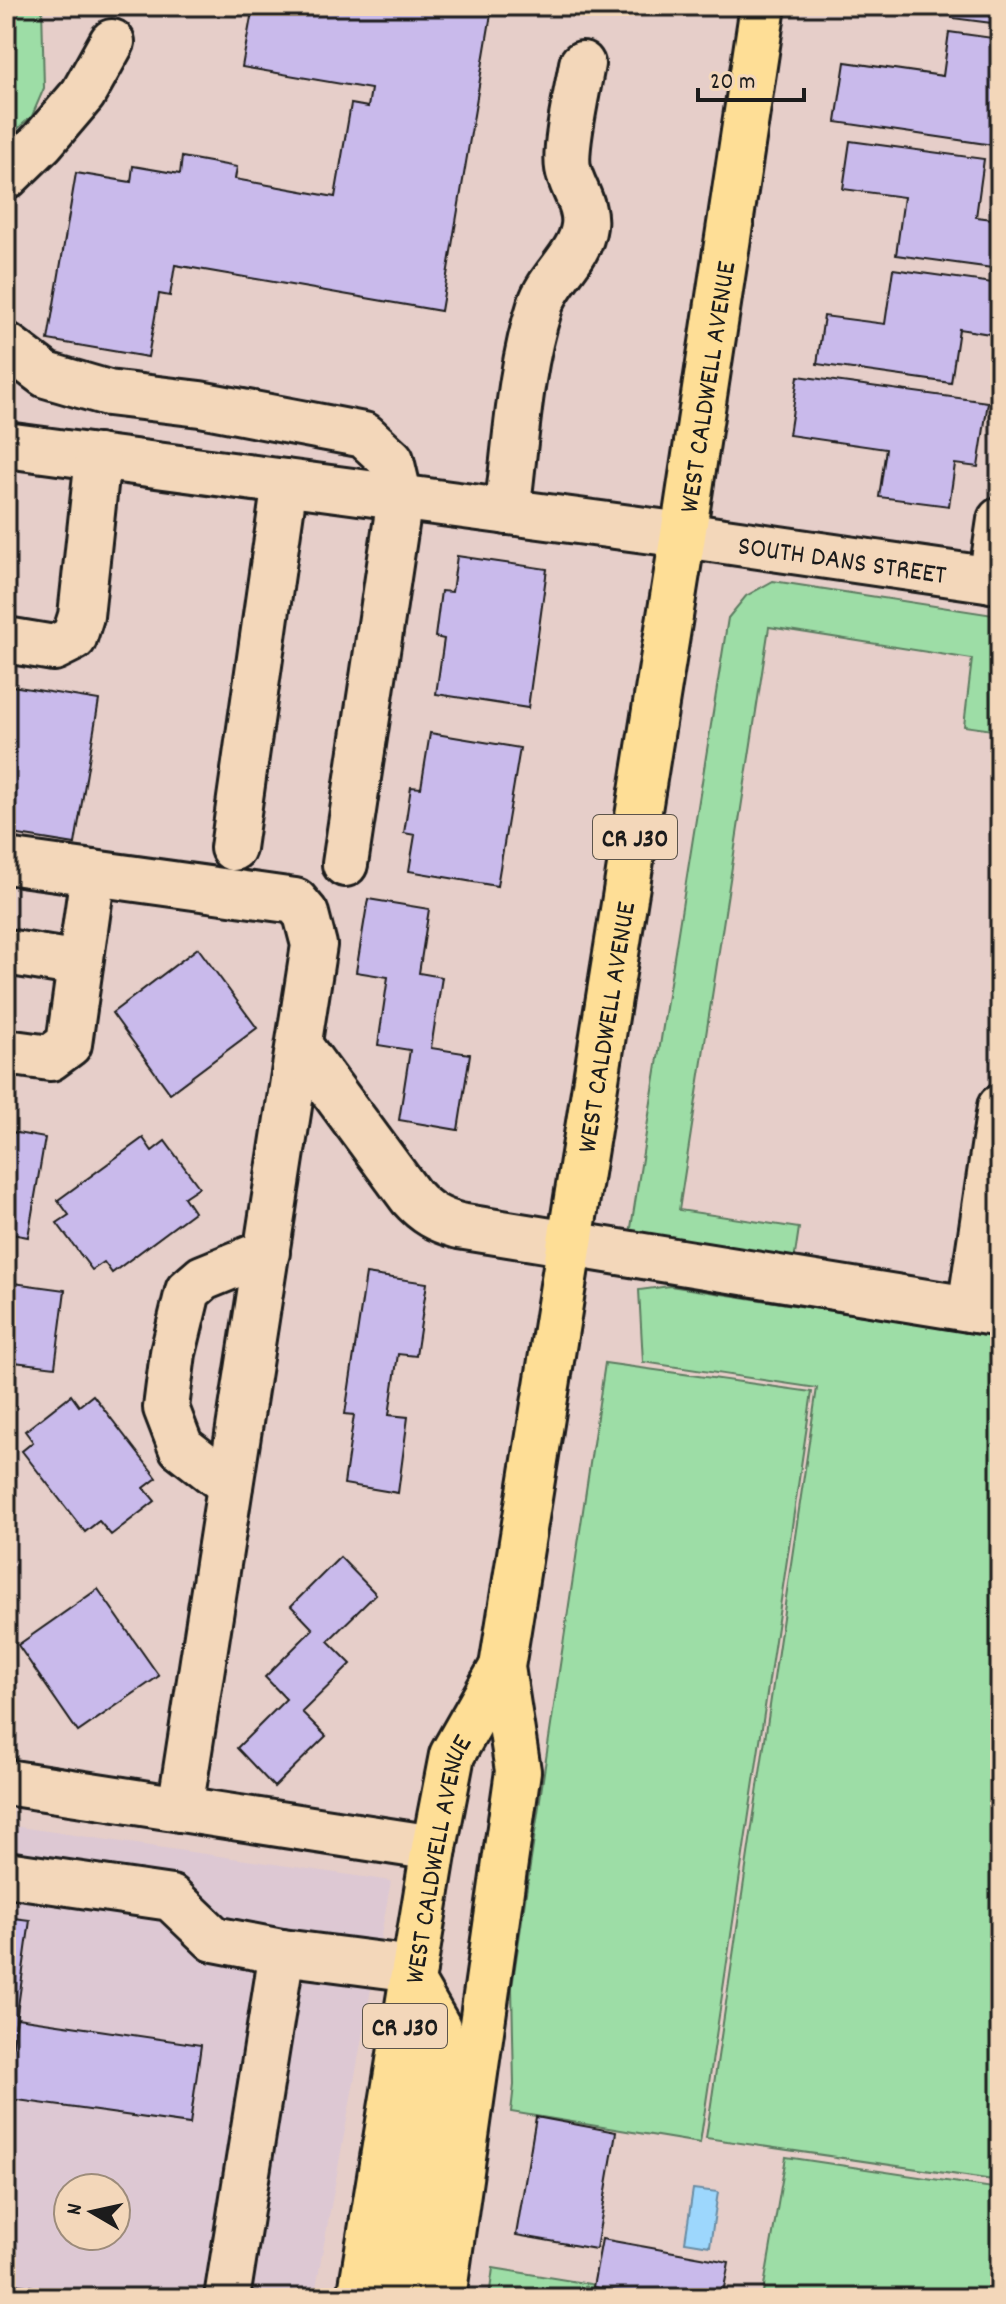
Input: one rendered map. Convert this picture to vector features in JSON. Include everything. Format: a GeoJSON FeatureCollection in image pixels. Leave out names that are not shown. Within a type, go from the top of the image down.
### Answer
{"type":"FeatureCollection","features":[{"type":"Feature","properties":{"kind":"main road","name":"WEST CALDWELL AVENUE"},"geometry":{"type":"LineString","coordinates":[[443,2298],[518,1771],[502,1667],[683,535],[763,6]]}},
{"type":"Feature","properties":{"kind":"main road","name":"WEST CALDWELL AVENUE"},"geometry":{"type":"LineString","coordinates":[[360,2298],[452,1755],[502,1667]]}},
{"type":"Feature","properties":{"kind":"main road"},"geometry":{"type":"LineString","coordinates":[[405,2298],[406,2258],[438,2027],[413,1976]]}},
{"type":"Feature","properties":{"kind":"street"},"geometry":{"type":"LineString","coordinates":[[6,177],[42,142],[83,94],[112,42]]}},
{"type":"Feature","properties":{"kind":"street"},"geometry":{"type":"LineString","coordinates":[[507,512],[530,340],[541,301],[580,242],[585,223],[579,194],[568,168],[582,64]]}},
{"type":"Feature","properties":{"kind":"street"},"geometry":{"type":"LineString","coordinates":[[6,345],[46,375],[108,393],[200,404],[364,435],[391,460],[400,498],[345,864]]}},
{"type":"Feature","properties":{"kind":"street","name":"SOUTH DANS STREET"},"geometry":{"type":"LineString","coordinates":[[6,445],[996,580]]}},
{"type":"Feature","properties":{"kind":"street"},"geometry":{"type":"LineString","coordinates":[[6,640],[54,648],[74,638],[81,616],[98,457]]}},
{"type":"Feature","properties":{"kind":"street"},"geometry":{"type":"LineString","coordinates":[[233,848],[285,482]]}},
{"type":"Feature","properties":{"kind":"street"},"geometry":{"type":"LineString","coordinates":[[996,580],[1000,520]]}},
{"type":"Feature","properties":{"kind":"street"},"geometry":{"type":"LineString","coordinates":[[6,861],[295,901],[306,914],[314,945],[180,1809]]}},
{"type":"Feature","properties":{"kind":"street"},"geometry":{"type":"LineString","coordinates":[[6,1052],[50,1058],[69,1044],[93,873]]}},
{"type":"Feature","properties":{"kind":"street"},"geometry":{"type":"LineString","coordinates":[[6,952],[80,964]]}},
{"type":"Feature","properties":{"kind":"street"},"geometry":{"type":"LineString","coordinates":[[299,1045],[411,1197],[425,1212],[459,1226],[985,1312],[1000,1107]]}},
{"type":"Feature","properties":{"kind":"street"},"geometry":{"type":"LineString","coordinates":[[230,1485],[181,1447],[166,1408],[173,1353],[188,1291],[203,1278],[267,1252]]}},
{"type":"Feature","properties":{"kind":"street"},"geometry":{"type":"LineString","coordinates":[[6,1782],[434,1848]]}},
{"type":"Feature","properties":{"kind":"street"},"geometry":{"type":"LineString","coordinates":[[6,1874],[171,1898],[214,1939],[413,1976]]}},
{"type":"Feature","properties":{"kind":"street"},"geometry":{"type":"LineString","coordinates":[[227,2298],[282,1952]]}},
{"type":"Feature","properties":{"kind":"shaded area"},"geometry":{"type":"Polygon","coordinates":[[[6,1825],[391,1881],[314,2298],[6,2298],[6,1825]]]}},
{"type":"Feature","properties":{"kind":"green space"},"geometry":{"type":"Polygon","coordinates":[[[6,6],[42,6],[44,88],[32,116],[6,139],[6,6]]]}},
{"type":"Feature","properties":{"kind":"green space"},"geometry":{"type":"Polygon","coordinates":[[[773,581],[1000,616],[1000,731],[964,726],[972,659],[769,627],[679,1210],[799,1228],[793,1268],[630,1234],[728,618],[746,596],[773,581]]]}},
{"type":"Feature","properties":{"kind":"green space"},"geometry":{"type":"Polygon","coordinates":[[[670,1286],[1000,1337],[1000,2181],[706,2138],[817,1388],[643,1362],[639,1290],[670,1286]]]}},
{"type":"Feature","properties":{"kind":"green space"},"geometry":{"type":"Polygon","coordinates":[[[605,1363],[812,1392],[700,2143],[511,2112],[514,2085],[512,1987],[605,1363]]]}},
{"type":"Feature","properties":{"kind":"green space"},"geometry":{"type":"Polygon","coordinates":[[[786,2157],[1000,2189],[1000,2298],[762,2298],[786,2157]]]}},
{"type":"Feature","properties":{"kind":"green space"},"geometry":{"type":"Polygon","coordinates":[[[493,2268],[675,2298],[489,2298],[493,2268]]]}},
{"type":"Feature","properties":{"kind":"water"},"geometry":{"type":"Polygon","coordinates":[[[693,2189],[718,2192],[710,2246],[685,2242],[693,2189]]]}},
{"type":"Feature","properties":{"kind":"building"},"geometry":{"type":"Polygon","coordinates":[[[253,6],[443,6],[491,14],[441,311],[175,265],[170,296],[159,294],[148,357],[48,340],[76,173],[131,182],[133,166],[180,174],[182,157],[237,167],[235,179],[335,197],[351,104],[368,107],[371,89],[242,67],[253,6]]]}},
{"type":"Feature","properties":{"kind":"building"},"geometry":{"type":"Polygon","coordinates":[[[953,6],[1000,6],[1000,24],[952,18],[953,6]]]}},
{"type":"Feature","properties":{"kind":"building"},"geometry":{"type":"Polygon","coordinates":[[[949,32],[1000,39],[1000,146],[836,122],[845,62],[943,76],[949,32]]]}},
{"type":"Feature","properties":{"kind":"building"},"geometry":{"type":"Polygon","coordinates":[[[850,141],[984,159],[976,217],[1000,220],[1000,269],[896,255],[904,197],[843,189],[850,141]]]}},
{"type":"Feature","properties":{"kind":"building"},"geometry":{"type":"Polygon","coordinates":[[[893,269],[1000,284],[996,335],[959,329],[951,383],[817,364],[824,316],[885,324],[893,269]]]}},
{"type":"Feature","properties":{"kind":"building"},"geometry":{"type":"Polygon","coordinates":[[[798,376],[988,402],[978,467],[955,464],[949,506],[879,497],[886,449],[789,435],[798,376]]]}},
{"type":"Feature","properties":{"kind":"building"},"geometry":{"type":"Polygon","coordinates":[[[457,556],[547,569],[528,708],[436,694],[444,639],[435,637],[441,591],[452,592],[457,556]]]}},
{"type":"Feature","properties":{"kind":"building"},"geometry":{"type":"Polygon","coordinates":[[[6,685],[99,700],[75,844],[6,833],[6,685]]]}},
{"type":"Feature","properties":{"kind":"building"},"geometry":{"type":"Polygon","coordinates":[[[430,733],[520,748],[497,886],[409,871],[415,835],[404,833],[411,787],[421,788],[430,733]]]}},
{"type":"Feature","properties":{"kind":"building"},"geometry":{"type":"Polygon","coordinates":[[[368,899],[429,909],[419,973],[442,977],[431,1048],[470,1054],[458,1130],[399,1120],[410,1050],[378,1045],[388,977],[356,972],[368,899]]]}},
{"type":"Feature","properties":{"kind":"building"},"geometry":{"type":"Polygon","coordinates":[[[198,948],[257,1028],[170,1093],[112,1013],[198,948]]]}},
{"type":"Feature","properties":{"kind":"building"},"geometry":{"type":"Polygon","coordinates":[[[6,1131],[45,1138],[28,1237],[6,1233],[6,1131]]]}},
{"type":"Feature","properties":{"kind":"building"},"geometry":{"type":"Polygon","coordinates":[[[143,1138],[152,1151],[165,1141],[199,1187],[184,1197],[194,1212],[112,1273],[104,1262],[92,1270],[57,1223],[69,1215],[58,1200],[143,1138]]]}},
{"type":"Feature","properties":{"kind":"building"},"geometry":{"type":"Polygon","coordinates":[[[366,1274],[427,1283],[416,1356],[398,1354],[389,1415],[408,1417],[398,1493],[344,1484],[354,1415],[345,1414],[366,1274]]]}},
{"type":"Feature","properties":{"kind":"building"},"geometry":{"type":"Polygon","coordinates":[[[6,1282],[65,1290],[55,1367],[6,1361],[6,1282]]]}},
{"type":"Feature","properties":{"kind":"building"},"geometry":{"type":"Polygon","coordinates":[[[71,1395],[79,1406],[93,1395],[157,1478],[144,1488],[155,1501],[111,1535],[99,1521],[85,1532],[22,1451],[33,1442],[25,1431],[71,1395]]]}},
{"type":"Feature","properties":{"kind":"building"},"geometry":{"type":"Polygon","coordinates":[[[340,1557],[376,1594],[328,1641],[351,1664],[302,1712],[326,1736],[274,1787],[237,1748],[286,1699],[265,1677],[313,1629],[291,1606],[340,1557]]]}},
{"type":"Feature","properties":{"kind":"building"},"geometry":{"type":"Polygon","coordinates":[[[98,1589],[159,1676],[78,1732],[18,1645],[98,1589]]]}},
{"type":"Feature","properties":{"kind":"building"},"geometry":{"type":"Polygon","coordinates":[[[6,1917],[30,1920],[8,2079],[6,2079],[6,1917]]]}},
{"type":"Feature","properties":{"kind":"building"},"geometry":{"type":"Polygon","coordinates":[[[17,2018],[201,2045],[190,2124],[10,2099],[13,2080],[8,2079],[17,2018]]]}},
{"type":"Feature","properties":{"kind":"building"},"geometry":{"type":"Polygon","coordinates":[[[6,2079],[13,2080],[6,2122],[6,2079]]]}},
{"type":"Feature","properties":{"kind":"building"},"geometry":{"type":"Polygon","coordinates":[[[536,2117],[616,2132],[596,2249],[516,2235],[536,2117]]]}},
{"type":"Feature","properties":{"kind":"building"},"geometry":{"type":"Polygon","coordinates":[[[602,2239],[729,2262],[722,2298],[656,2298],[593,2287],[602,2239]]]}},
{"type":"Feature","properties":{"kind":"building"},"geometry":{"type":"Polygon","coordinates":[[[6,2283],[110,2298],[6,2298],[6,2283]]]}}]}
